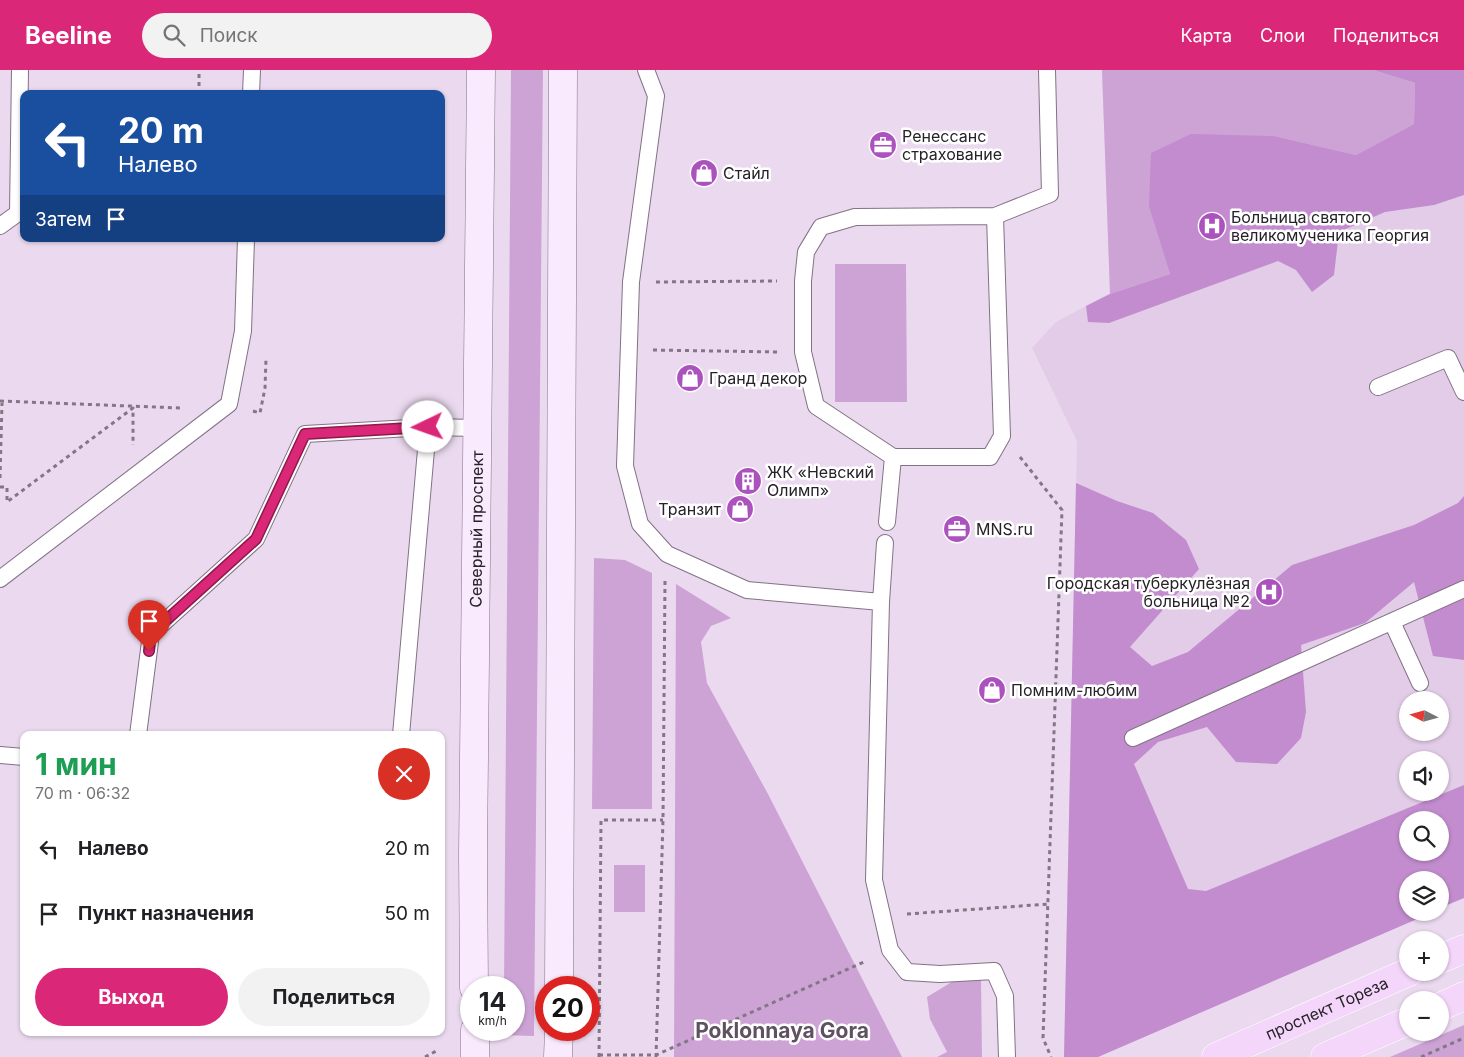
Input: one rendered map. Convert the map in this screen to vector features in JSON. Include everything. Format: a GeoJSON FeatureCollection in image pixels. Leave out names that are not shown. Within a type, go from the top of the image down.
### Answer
{"type":"FeatureCollection","features":[{"type":"Feature","properties":{"kind":"main road","name":"Северный проспект"},"geometry":{"type":"LineString","coordinates":[[474,976],[481,70]]}},
{"type":"Feature","properties":{"kind":"main road"},"geometry":{"type":"LineString","coordinates":[[559,976],[563,70]]}},
{"type":"Feature","properties":{"kind":"main road"},"geometry":{"type":"LineString","coordinates":[[1449,955],[1464,949]]}},
{"type":"Feature","properties":{"kind":"main road","name":"проспект Тореза"},"geometry":{"type":"LineString","coordinates":[[1216,1057],[1399,976]]}},
{"type":"Feature","properties":{"kind":"main road"},"geometry":{"type":"LineString","coordinates":[[1449,1003],[1464,996]]}},
{"type":"Feature","properties":{"kind":"main road"},"geometry":{"type":"LineString","coordinates":[[1324,1057],[1399,1025]]}},
{"type":"Feature","properties":{"kind":"main road"},"geometry":{"type":"LineString","coordinates":[[474,1041],[475,1057]]}},
{"type":"Feature","properties":{"kind":"lane"},"geometry":{"type":"LineString","coordinates":[[0,226],[18,213],[20,70]]}},
{"type":"Feature","properties":{"kind":"lane"},"geometry":{"type":"LineString","coordinates":[[251,90],[252,70]]}},
{"type":"Feature","properties":{"kind":"lane"},"geometry":{"type":"LineString","coordinates":[[646,70],[656,96],[630,282],[625,466],[640,524],[667,554],[748,590],[881,602]]}},
{"type":"Feature","properties":{"kind":"lane"},"geometry":{"type":"LineString","coordinates":[[995,216],[1002,436],[990,457],[893,457],[816,406],[803,352],[803,281],[806,252],[822,226],[855,217],[995,216],[1050,194],[1047,70]]}},
{"type":"Feature","properties":{"kind":"lane"},"geometry":{"type":"LineString","coordinates":[[0,579],[229,404],[243,331],[246,242]]}},
{"type":"Feature","properties":{"kind":"lane"},"geometry":{"type":"LineString","coordinates":[[1378,387],[1448,358],[1463,388]]}},
{"type":"Feature","properties":{"kind":"lane"},"geometry":{"type":"LineString","coordinates":[[139,731],[151,634],[256,539],[305,434],[428,427],[477,428]]}},
{"type":"Feature","properties":{"kind":"lane"},"geometry":{"type":"LineString","coordinates":[[401,731],[428,427]]}},
{"type":"Feature","properties":{"kind":"lane"},"geometry":{"type":"LineString","coordinates":[[887,522],[893,457]]}},
{"type":"Feature","properties":{"kind":"lane"},"geometry":{"type":"LineString","coordinates":[[885,543],[881,602],[874,880],[890,950],[907,972],[940,974],[994,971],[1005,996],[1007,1057]]}},
{"type":"Feature","properties":{"kind":"lane"},"geometry":{"type":"LineString","coordinates":[[1133,738],[1464,589]]}},
{"type":"Feature","properties":{"kind":"lane"},"geometry":{"type":"LineString","coordinates":[[1392,622],[1420,683]]}},
{"type":"Feature","properties":{"kind":"lane"},"geometry":{"type":"LineString","coordinates":[[0,755],[20,757]]}},
{"type":"Feature","properties":{"kind":"path"},"geometry":{"type":"LineString","coordinates":[[199,70],[199,90]]}},
{"type":"Feature","properties":{"kind":"path"},"geometry":{"type":"LineString","coordinates":[[678,282],[803,281]]}},
{"type":"Feature","properties":{"kind":"path"},"geometry":{"type":"LineString","coordinates":[[675,350],[803,352]]}},
{"type":"Feature","properties":{"kind":"path"},"geometry":{"type":"LineString","coordinates":[[0,478],[1,402],[189,409]]}},
{"type":"Feature","properties":{"kind":"path"},"geometry":{"type":"LineString","coordinates":[[133,408],[133,446]]}},
{"type":"Feature","properties":{"kind":"path"},"geometry":{"type":"LineString","coordinates":[[0,502],[7,502],[133,408]]}},
{"type":"Feature","properties":{"kind":"path"},"geometry":{"type":"LineString","coordinates":[[1002,436],[1062,510],[1043,1038],[1051,1057]]}},
{"type":"Feature","properties":{"kind":"path"},"geometry":{"type":"LineString","coordinates":[[0,487],[7,487],[7,502]]}},
{"type":"Feature","properties":{"kind":"path"},"geometry":{"type":"LineString","coordinates":[[656,1056],[663,820],[665,578],[667,554]]}},
{"type":"Feature","properties":{"kind":"path"},"geometry":{"type":"LineString","coordinates":[[663,820],[601,820],[599,1056],[656,1056],[890,950]]}},
{"type":"Feature","properties":{"kind":"path"},"geometry":{"type":"LineString","coordinates":[[882,916],[1049,904]]}},
{"type":"Feature","properties":{"kind":"path"},"geometry":{"type":"LineString","coordinates":[[1421,1057],[1464,1038]]}},
{"type":"Feature","properties":{"kind":"path"},"geometry":{"type":"LineString","coordinates":[[425,1057],[438,1050]]}},
{"type":"Feature","properties":{"kind":"shaded area"},"geometry":{"type":"Polygon","coordinates":[[[511,70],[543,70],[534,1036],[525,1036],[525,976],[504,976],[511,70]]]}},
{"type":"Feature","properties":{"kind":"shaded area","name":"Городская туберкулёзная больница №2"},"geometry":{"type":"Polygon","coordinates":[[[1102,70],[1464,70],[1464,898],[1449,904],[1449,871],[1399,871],[1399,921],[1412,921],[1098,1057],[1064,1057],[1077,441],[1032,348],[1056,322],[1110,293],[1102,70]]]}},
{"type":"Feature","properties":{"kind":"shaded area"},"geometry":{"type":"Polygon","coordinates":[[[1102,70],[1373,70],[1415,83],[1414,124],[1356,155],[1274,136],[1150,206],[1170,274],[1110,294],[1102,70]]]}},
{"type":"Feature","properties":{"kind":"shaded area"},"geometry":{"type":"Polygon","coordinates":[[[1373,70],[1464,70],[1464,195],[1434,205],[1385,212],[1339,232],[1334,275],[1312,292],[1296,270],[1278,261],[1109,323],[1088,322],[1086,306],[1110,294],[1170,274],[1149,206],[1151,153],[1191,134],[1274,136],[1356,155],[1414,124],[1415,83],[1373,70]]]}},
{"type":"Feature","properties":{"kind":"shaded area"},"geometry":{"type":"Polygon","coordinates":[[[835,264],[906,264],[907,402],[835,402],[835,264]]]}},
{"type":"Feature","properties":{"kind":"shaded area"},"geometry":{"type":"Polygon","coordinates":[[[1076,483],[1117,501],[1153,513],[1186,540],[1199,569],[1130,647],[1152,666],[1188,652],[1292,565],[1414,525],[1458,503],[1464,496],[1464,660],[1433,656],[1414,582],[1365,623],[1301,645],[1306,712],[1301,738],[1277,764],[1236,762],[1207,727],[1158,742],[1134,764],[1188,889],[1206,891],[1399,812],[1399,861],[1449,861],[1449,811],[1401,811],[1425,801],[1449,801],[1449,791],[1464,785],[1464,898],[1449,904],[1449,871],[1399,871],[1399,921],[1412,921],[1098,1057],[1064,1057],[1076,483]]]}},
{"type":"Feature","properties":{"kind":"shaded area"},"geometry":{"type":"Polygon","coordinates":[[[594,558],[625,560],[652,573],[652,809],[592,809],[594,558]]]}},
{"type":"Feature","properties":{"kind":"shaded area"},"geometry":{"type":"Polygon","coordinates":[[[676,584],[731,618],[711,626],[701,642],[707,683],[768,794],[902,1057],[674,1057],[676,584]]]}},
{"type":"Feature","properties":{"kind":"shaded area"},"geometry":{"type":"Polygon","coordinates":[[[614,865],[645,865],[645,912],[614,912],[614,865]]]}},
{"type":"Feature","properties":{"kind":"shaded area"},"geometry":{"type":"Polygon","coordinates":[[[981,979],[982,1057],[937,1057],[947,1052],[930,1019],[927,997],[955,980],[981,979]]]}},
{"type":"Feature","properties":{"kind":"shaded area"},"geometry":{"type":"Polygon","coordinates":[[[1464,1025],[1464,1057],[1390,1057],[1427,1041],[1449,1041],[1449,1031],[1464,1025]]]}},
{"type":"Feature","properties":{"kind":"place","name":"Ренессанс страхование"},"geometry":{"type":"Point","coordinates":[883,145]}},
{"type":"Feature","properties":{"kind":"place","name":"Стайл"},"geometry":{"type":"Point","coordinates":[704,173]}},
{"type":"Feature","properties":{"kind":"place","name":"Больница святого великомученика Георгия"},"geometry":{"type":"Point","coordinates":[1212,226]}},
{"type":"Feature","properties":{"kind":"place","name":"Гранд декор"},"geometry":{"type":"Point","coordinates":[690,378]}},
{"type":"Feature","properties":{"kind":"place","name":"ЖК «Невский Олимп»"},"geometry":{"type":"Point","coordinates":[748,481]}},
{"type":"Feature","properties":{"kind":"place","name":"Транзит"},"geometry":{"type":"Point","coordinates":[740,509]}},
{"type":"Feature","properties":{"kind":"place","name":"MNS.ru"},"geometry":{"type":"Point","coordinates":[957,529]}},
{"type":"Feature","properties":{"kind":"place","name":"Городская туберкулёзная больница №2"},"geometry":{"type":"Point","coordinates":[1269,592]}},
{"type":"Feature","properties":{"kind":"place","name":"Помним-любим"},"geometry":{"type":"Point","coordinates":[992,690]}},
{"type":"Feature","properties":{"kind":"district","name":"Poklonnaya Gora"},"geometry":{"type":"Point","coordinates":[782,1030]}},
{"type":"Feature","properties":{"kind":"route"},"geometry":{"type":"LineString","coordinates":[[149,651],[151,634],[256,539],[305,434],[428,427]]}}]}
